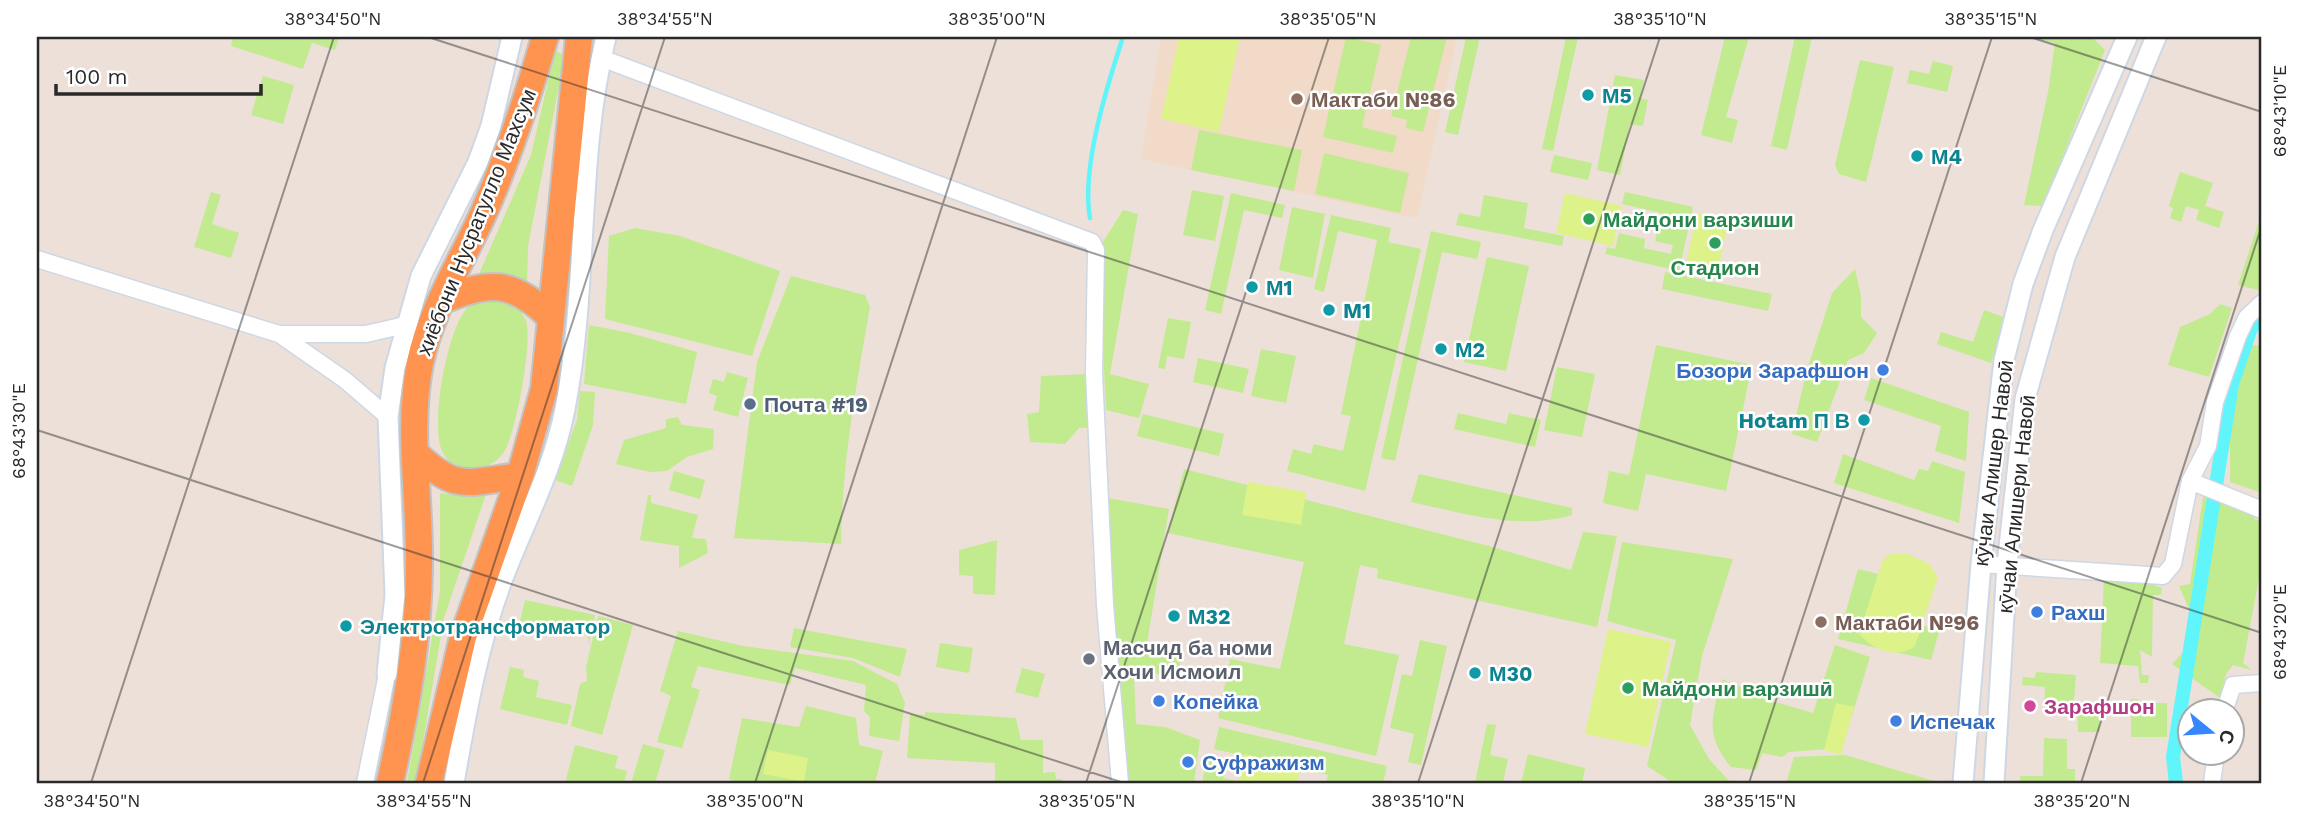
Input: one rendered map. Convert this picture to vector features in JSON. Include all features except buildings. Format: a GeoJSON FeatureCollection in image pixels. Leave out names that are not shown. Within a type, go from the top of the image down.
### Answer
{"type":"FeatureCollection","features":[{"type":"Feature","properties":{"kind":"highway","name":"хиёбони Нусратулло Махсум"},"geometry":{"type":"LineString","coordinates":[[390,783],[411,686],[418,624],[419,562],[413,420],[420,362],[441,301],[494,188],[545,37]]}},
{"type":"Feature","properties":{"kind":"highway","name":"хиёбони Нусратулло Махсум"},"geometry":{"type":"LineString","coordinates":[[429,783],[470,615],[520,476],[544,389],[579,37]]}},
{"type":"Feature","properties":{"kind":"highway"},"geometry":{"type":"LineString","coordinates":[[441,301],[476,287],[496,285],[512,288],[537,304],[550,317]]}},
{"type":"Feature","properties":{"kind":"highway"},"geometry":{"type":"LineString","coordinates":[[415,453],[438,475],[456,481],[478,483],[520,476]]}},
{"type":"Feature","properties":{"kind":"street"},"geometry":{"type":"LineString","coordinates":[[365,783],[387,674],[395,595],[388,418],[395,368],[421,276],[478,162],[491,126],[512,37]]}},
{"type":"Feature","properties":{"kind":"street"},"geometry":{"type":"LineString","coordinates":[[454,783],[491,612],[529,514],[548,475],[564,411],[579,325],[587,146],[606,37]]}},
{"type":"Feature","properties":{"kind":"street","name":"кӯчаи Алишери Навоӣ"},"geometry":{"type":"LineString","coordinates":[[1994,783],[2007,565],[2025,398],[2065,257],[2155,37]]}},
{"type":"Feature","properties":{"kind":"street","name":"кӯчаи Алишер Навоӣ"},"geometry":{"type":"LineString","coordinates":[[1963,783],[1973,641],[1999,393],[2024,284],[2043,230],[2127,38]]}},
{"type":"Feature","properties":{"kind":"street"},"geometry":{"type":"LineString","coordinates":[[601,58],[1092,242],[1096,250],[1094,374],[1105,594],[1120,783]]}},
{"type":"Feature","properties":{"kind":"street"},"geometry":{"type":"LineString","coordinates":[[37,259],[279,334],[366,334],[405,325]]}},
{"type":"Feature","properties":{"kind":"street"},"geometry":{"type":"LineString","coordinates":[[1981,564],[2162,576],[2173,564],[2190,481],[2208,446],[2216,402],[2238,336],[2247,317],[2262,303]]}},
{"type":"Feature","properties":{"kind":"street"},"geometry":{"type":"LineString","coordinates":[[279,334],[345,380],[388,418]]}},
{"type":"Feature","properties":{"kind":"street"},"geometry":{"type":"LineString","coordinates":[[2190,481],[2262,510]]}},
{"type":"Feature","properties":{"kind":"street"},"geometry":{"type":"LineString","coordinates":[[1973,641],[2002,643]]}},
{"type":"Feature","properties":{"kind":"street"},"geometry":{"type":"LineString","coordinates":[[2229,698],[2233,685],[2262,683]]}},
{"type":"Feature","properties":{"kind":"shaded area","name":"Мактаби №86"},"geometry":{"type":"Polygon","coordinates":[[[1161,37],[1457,37],[1417,218],[1141,159],[1161,37]]]}},
{"type":"Feature","properties":{"kind":"green space"},"geometry":{"type":"Polygon","coordinates":[[[233,37],[339,37],[335,50],[312,43],[303,69],[231,46],[233,37]]]}},
{"type":"Feature","properties":{"kind":"green space"},"geometry":{"type":"Polygon","coordinates":[[[1179,37],[1240,37],[1219,132],[1161,119],[1179,37]]]}},
{"type":"Feature","properties":{"kind":"green space"},"geometry":{"type":"Polygon","coordinates":[[[1346,37],[1381,45],[1362,127],[1397,136],[1393,153],[1323,137],[1346,37]]]}},
{"type":"Feature","properties":{"kind":"green space"},"geometry":{"type":"Polygon","coordinates":[[[1411,37],[1447,37],[1423,132],[1406,128],[1407,120],[1391,116],[1411,37]]]}},
{"type":"Feature","properties":{"kind":"green space"},"geometry":{"type":"Polygon","coordinates":[[[1466,37],[1480,37],[1458,135],[1445,132],[1466,37]]]}},
{"type":"Feature","properties":{"kind":"green space"},"geometry":{"type":"Polygon","coordinates":[[[1566,37],[1578,37],[1553,151],[1542,149],[1566,37]]]}},
{"type":"Feature","properties":{"kind":"green space"},"geometry":{"type":"Polygon","coordinates":[[[1725,37],[1749,37],[1726,117],[1738,120],[1732,143],[1701,135],[1725,37]]]}},
{"type":"Feature","properties":{"kind":"green space"},"geometry":{"type":"Polygon","coordinates":[[[1795,37],[1812,37],[1787,150],[1771,146],[1795,37]]]}},
{"type":"Feature","properties":{"kind":"green space"},"geometry":{"type":"Polygon","coordinates":[[[2029,37],[2092,37],[2105,50],[2043,206],[2024,205],[2048,92],[2055,43],[2029,37]]]}},
{"type":"Feature","properties":{"kind":"green space"},"geometry":{"type":"Polygon","coordinates":[[[555,51],[565,55],[528,246],[527,283],[494,272],[479,274],[531,155],[555,51]]]}},
{"type":"Feature","properties":{"kind":"green space"},"geometry":{"type":"Polygon","coordinates":[[[1860,60],[1894,67],[1866,182],[1839,174],[1835,165],[1860,60]]]}},
{"type":"Feature","properties":{"kind":"green space"},"geometry":{"type":"Polygon","coordinates":[[[1933,61],[1953,66],[1947,92],[1907,83],[1910,70],[1929,74],[1933,61]]]}},
{"type":"Feature","properties":{"kind":"green space"},"geometry":{"type":"Polygon","coordinates":[[[1615,75],[1644,80],[1640,98],[1648,100],[1643,126],[1630,124],[1620,175],[1597,170],[1615,75]]]}},
{"type":"Feature","properties":{"kind":"green space"},"geometry":{"type":"Polygon","coordinates":[[[263,76],[294,85],[283,124],[251,115],[263,76]]]}},
{"type":"Feature","properties":{"kind":"green space"},"geometry":{"type":"Polygon","coordinates":[[[1199,130],[1302,150],[1294,191],[1191,170],[1199,130]]]}},
{"type":"Feature","properties":{"kind":"green space"},"geometry":{"type":"Polygon","coordinates":[[[1324,153],[1409,173],[1400,213],[1315,194],[1324,153]]]}},
{"type":"Feature","properties":{"kind":"green space"},"geometry":{"type":"Polygon","coordinates":[[[1554,155],[1592,163],[1588,180],[1550,172],[1554,155]]]}},
{"type":"Feature","properties":{"kind":"green space"},"geometry":{"type":"Polygon","coordinates":[[[2180,172],[2213,183],[2205,206],[2224,212],[2219,228],[2196,220],[2199,210],[2186,206],[2181,222],[2170,218],[2173,208],[2169,206],[2180,172]]]}},
{"type":"Feature","properties":{"kind":"green space"},"geometry":{"type":"Polygon","coordinates":[[[1192,190],[1224,196],[1215,241],[1183,235],[1192,190]]]}},
{"type":"Feature","properties":{"kind":"green space"},"geometry":{"type":"Polygon","coordinates":[[[211,192],[221,195],[212,224],[239,233],[231,258],[194,247],[211,192]]]}},
{"type":"Feature","properties":{"kind":"green space"},"geometry":{"type":"Polygon","coordinates":[[[1625,192],[1693,207],[1679,271],[1605,254],[1607,247],[1615,249],[1619,233],[1645,239],[1644,248],[1671,254],[1673,245],[1655,241],[1661,213],[1622,204],[1625,192]]]}},
{"type":"Feature","properties":{"kind":"green space"},"geometry":{"type":"Polygon","coordinates":[[[1231,193],[1285,205],[1282,218],[1244,210],[1221,314],[1205,310],[1231,193]]]}},
{"type":"Feature","properties":{"kind":"green space","name":"Майдони варзиши"},"geometry":{"type":"Polygon","coordinates":[[[1565,193],[1622,206],[1613,246],[1556,233],[1565,193]]]}},
{"type":"Feature","properties":{"kind":"green space"},"geometry":{"type":"Polygon","coordinates":[[[1484,195],[1528,203],[1524,228],[1564,236],[1562,246],[1456,225],[1459,213],[1480,217],[1484,195]]]}},
{"type":"Feature","properties":{"kind":"green space"},"geometry":{"type":"Polygon","coordinates":[[[1292,207],[1325,214],[1313,278],[1279,270],[1292,207]]]}},
{"type":"Feature","properties":{"kind":"green space"},"geometry":{"type":"Polygon","coordinates":[[[1123,210],[1138,214],[1110,374],[1149,384],[1139,418],[1106,410],[1098,250],[1123,210]]]}},
{"type":"Feature","properties":{"kind":"green space"},"geometry":{"type":"Polygon","coordinates":[[[2262,212],[2262,291],[2238,285],[2262,212]]]}},
{"type":"Feature","properties":{"kind":"green space","name":"Майдони варзиши"},"geometry":{"type":"Polygon","coordinates":[[[1697,213],[1729,220],[1717,275],[1685,268],[1697,213]]]}},
{"type":"Feature","properties":{"kind":"green space"},"geometry":{"type":"Polygon","coordinates":[[[1331,215],[1391,228],[1388,242],[1421,249],[1365,491],[1287,471],[1293,449],[1311,454],[1314,444],[1343,451],[1351,416],[1341,414],[1377,240],[1338,231],[1324,292],[1314,289],[1331,215]]]}},
{"type":"Feature","properties":{"kind":"green space"},"geometry":{"type":"Polygon","coordinates":[[[635,228],[680,236],[780,271],[752,356],[605,319],[609,236],[635,228]]]}},
{"type":"Feature","properties":{"kind":"green space"},"geometry":{"type":"Polygon","coordinates":[[[1431,231],[1481,242],[1477,259],[1442,252],[1395,461],[1381,458],[1431,231]]]}},
{"type":"Feature","properties":{"kind":"green space"},"geometry":{"type":"Polygon","coordinates":[[[1487,257],[1529,266],[1506,371],[1464,362],[1487,257]]]}},
{"type":"Feature","properties":{"kind":"green space"},"geometry":{"type":"Polygon","coordinates":[[[1855,269],[1861,296],[1861,317],[1877,333],[1864,353],[1848,360],[1817,442],[1792,434],[1806,373],[1832,293],[1855,269]]]}},
{"type":"Feature","properties":{"kind":"green space"},"geometry":{"type":"Polygon","coordinates":[[[1665,272],[1772,294],[1768,311],[1662,289],[1665,272]]]}},
{"type":"Feature","properties":{"kind":"green space"},"geometry":{"type":"Polygon","coordinates":[[[791,276],[865,295],[870,307],[847,454],[841,544],[734,538],[757,362],[791,276]]]}},
{"type":"Feature","properties":{"kind":"green space"},"geometry":{"type":"Polygon","coordinates":[[[493,297],[512,304],[526,321],[528,332],[522,387],[509,442],[504,452],[498,459],[481,468],[463,468],[454,465],[442,451],[439,438],[439,399],[447,355],[460,318],[474,303],[493,297]]]}},
{"type":"Feature","properties":{"kind":"green space"},"geometry":{"type":"Polygon","coordinates":[[[2220,304],[2232,308],[2209,377],[2168,365],[2180,327],[2210,314],[2220,304]]]}},
{"type":"Feature","properties":{"kind":"green space"},"geometry":{"type":"Polygon","coordinates":[[[1984,310],[2006,318],[1991,363],[1937,344],[1941,332],[1973,342],[1984,310]]]}},
{"type":"Feature","properties":{"kind":"green space"},"geometry":{"type":"Polygon","coordinates":[[[1168,318],[1191,322],[1184,359],[1167,356],[1165,369],[1158,368],[1168,318]]]}},
{"type":"Feature","properties":{"kind":"green space"},"geometry":{"type":"Polygon","coordinates":[[[589,325],[630,333],[697,352],[686,404],[584,384],[589,325]]]}},
{"type":"Feature","properties":{"kind":"green space"},"geometry":{"type":"Polygon","coordinates":[[[1656,345],[1752,365],[1726,491],[1646,474],[1638,511],[1603,503],[1609,471],[1629,475],[1656,345]]]}},
{"type":"Feature","properties":{"kind":"green space"},"geometry":{"type":"Polygon","coordinates":[[[2253,345],[2262,346],[2262,493],[2230,482],[2229,429],[2232,393],[2243,360],[2253,345]]]}},
{"type":"Feature","properties":{"kind":"green space"},"geometry":{"type":"Polygon","coordinates":[[[1261,349],[1296,356],[1286,403],[1251,396],[1261,349]]]}},
{"type":"Feature","properties":{"kind":"green space"},"geometry":{"type":"Polygon","coordinates":[[[1198,358],[1249,369],[1243,393],[1193,382],[1198,358]]]}},
{"type":"Feature","properties":{"kind":"green space"},"geometry":{"type":"Polygon","coordinates":[[[1557,367],[1595,374],[1582,437],[1544,430],[1557,367]]]}},
{"type":"Feature","properties":{"kind":"green space"},"geometry":{"type":"Polygon","coordinates":[[[727,372],[748,378],[738,417],[713,410],[717,396],[709,393],[713,379],[724,382],[727,372]]]}},
{"type":"Feature","properties":{"kind":"green space"},"geometry":{"type":"Polygon","coordinates":[[[1088,374],[1093,427],[1079,428],[1065,444],[1030,442],[1027,414],[1039,412],[1041,376],[1088,374]]]}},
{"type":"Feature","properties":{"kind":"green space"},"geometry":{"type":"Polygon","coordinates":[[[1871,378],[1969,412],[1966,461],[1935,451],[1941,426],[1864,400],[1871,378]]]}},
{"type":"Feature","properties":{"kind":"green space"},"geometry":{"type":"Polygon","coordinates":[[[580,391],[595,392],[593,425],[572,486],[555,480],[577,420],[580,391]]]}},
{"type":"Feature","properties":{"kind":"green space"},"geometry":{"type":"Polygon","coordinates":[[[1458,413],[1506,424],[1509,413],[1541,420],[1535,447],[1454,429],[1458,413]]]}},
{"type":"Feature","properties":{"kind":"green space"},"geometry":{"type":"Polygon","coordinates":[[[1143,414],[1224,434],[1219,456],[1137,436],[1143,414]]]}},
{"type":"Feature","properties":{"kind":"green space"},"geometry":{"type":"Polygon","coordinates":[[[678,417],[682,425],[714,429],[713,449],[687,457],[667,471],[650,472],[616,464],[624,440],[666,428],[666,419],[678,417]]]}},
{"type":"Feature","properties":{"kind":"green space"},"geometry":{"type":"Polygon","coordinates":[[[1843,454],[1914,480],[1919,469],[1928,471],[1932,461],[1965,472],[1959,523],[1834,483],[1843,454]]]}},
{"type":"Feature","properties":{"kind":"green space"},"geometry":{"type":"Polygon","coordinates":[[[1184,469],[1489,546],[1571,570],[1583,532],[1617,536],[1597,627],[1377,578],[1378,569],[1360,565],[1344,644],[1399,655],[1376,756],[1218,718],[1230,659],[1280,669],[1304,562],[1168,533],[1184,469]]]}},
{"type":"Feature","properties":{"kind":"green space"},"geometry":{"type":"Polygon","coordinates":[[[674,471],[705,480],[700,499],[669,490],[674,471]]]}},
{"type":"Feature","properties":{"kind":"green space"},"geometry":{"type":"Polygon","coordinates":[[[1419,474],[1572,508],[1572,515],[1511,521],[1411,502],[1419,474]]]}},
{"type":"Feature","properties":{"kind":"green space"},"geometry":{"type":"Polygon","coordinates":[[[1248,482],[1306,492],[1301,525],[1242,515],[1248,482]]]}},
{"type":"Feature","properties":{"kind":"green space"},"geometry":{"type":"Polygon","coordinates":[[[2204,491],[2255,511],[2254,519],[2262,521],[2262,563],[2243,663],[2252,670],[2233,665],[2226,674],[2220,698],[2172,664],[2200,635],[2179,586],[2190,584],[2204,491]]]}},
{"type":"Feature","properties":{"kind":"green space"},"geometry":{"type":"Polygon","coordinates":[[[440,493],[470,497],[486,494],[444,618],[416,783],[407,783],[440,591],[440,493]]]}},
{"type":"Feature","properties":{"kind":"green space"},"geometry":{"type":"Polygon","coordinates":[[[648,495],[651,495],[651,503],[698,515],[692,538],[706,539],[708,553],[679,568],[679,546],[640,540],[648,495]]]}},
{"type":"Feature","properties":{"kind":"green space"},"geometry":{"type":"Polygon","coordinates":[[[1108,498],[1169,509],[1147,643],[1182,652],[1179,671],[1134,676],[1136,724],[1165,727],[1200,740],[1194,783],[1129,783],[1115,639],[1108,498]]]}},
{"type":"Feature","properties":{"kind":"green space"},"geometry":{"type":"Polygon","coordinates":[[[997,540],[995,595],[973,594],[973,576],[959,575],[959,550],[997,540]]]}},
{"type":"Feature","properties":{"kind":"green space"},"geometry":{"type":"Polygon","coordinates":[[[1622,542],[1733,559],[1702,656],[1690,725],[1709,759],[1731,783],[1673,783],[1647,766],[1676,640],[1607,621],[1622,542]]]}},
{"type":"Feature","properties":{"kind":"green space"},"geometry":{"type":"Polygon","coordinates":[[[1906,553],[1929,564],[1938,577],[1915,646],[1893,653],[1878,649],[1859,634],[1883,559],[1891,554],[1906,553]]]}},
{"type":"Feature","properties":{"kind":"green space"},"geometry":{"type":"Polygon","coordinates":[[[1858,569],[1898,579],[1887,619],[1940,629],[1931,660],[1838,639],[1858,569]]]}},
{"type":"Feature","properties":{"kind":"green space"},"geometry":{"type":"Polygon","coordinates":[[[2104,579],[2146,582],[2162,588],[2161,595],[2153,595],[2152,657],[2140,650],[2142,675],[2149,675],[2148,683],[2140,683],[2138,666],[2100,663],[2104,579]]]}},
{"type":"Feature","properties":{"kind":"green space"},"geometry":{"type":"Polygon","coordinates":[[[525,600],[595,615],[589,644],[588,635],[520,621],[525,600]]]}},
{"type":"Feature","properties":{"kind":"green space"},"geometry":{"type":"Polygon","coordinates":[[[598,616],[633,625],[602,735],[571,726],[580,684],[587,681],[586,667],[598,616]]]}},
{"type":"Feature","properties":{"kind":"green space"},"geometry":{"type":"Polygon","coordinates":[[[794,628],[907,649],[900,677],[853,658],[790,647],[794,628]]]}},
{"type":"Feature","properties":{"kind":"green space","name":"Майдони варзишӣ"},"geometry":{"type":"Polygon","coordinates":[[[1608,629],[1671,642],[1648,747],[1585,734],[1608,629]]]}},
{"type":"Feature","properties":{"kind":"green space"},"geometry":{"type":"Polygon","coordinates":[[[678,631],[743,646],[853,661],[897,684],[905,703],[899,741],[869,736],[870,717],[864,711],[866,685],[795,668],[790,685],[698,666],[691,687],[700,690],[682,748],[657,742],[671,696],[660,691],[678,631]]]}},
{"type":"Feature","properties":{"kind":"green space"},"geometry":{"type":"Polygon","coordinates":[[[1420,640],[1447,646],[1421,765],[1408,762],[1414,734],[1390,728],[1402,674],[1412,676],[1420,640]]]}},
{"type":"Feature","properties":{"kind":"green space"},"geometry":{"type":"Polygon","coordinates":[[[940,643],[973,648],[969,673],[936,667],[940,643]]]}},
{"type":"Feature","properties":{"kind":"green space"},"geometry":{"type":"Polygon","coordinates":[[[1835,645],[1870,657],[1842,748],[1789,752],[1782,757],[1762,753],[1756,770],[1731,767],[1722,756],[1714,735],[1713,715],[1722,679],[1775,702],[1813,713],[1835,645]]]}},
{"type":"Feature","properties":{"kind":"green space"},"geometry":{"type":"Polygon","coordinates":[[[510,667],[524,670],[523,677],[539,681],[536,697],[572,705],[567,725],[500,709],[510,667]]]}},
{"type":"Feature","properties":{"kind":"green space"},"geometry":{"type":"Polygon","coordinates":[[[1022,668],[1045,674],[1038,698],[1015,692],[1022,668]]]}},
{"type":"Feature","properties":{"kind":"green space"},"geometry":{"type":"Polygon","coordinates":[[[2036,672],[2076,675],[2073,714],[2044,712],[2045,687],[2022,685],[2023,677],[2035,678],[2036,672]]]}},
{"type":"Feature","properties":{"kind":"green space"},"geometry":{"type":"Polygon","coordinates":[[[2131,699],[2138,699],[2139,703],[2167,703],[2167,737],[2131,737],[2131,699]]]}},
{"type":"Feature","properties":{"kind":"green space"},"geometry":{"type":"Polygon","coordinates":[[[1836,703],[1854,707],[1841,755],[1824,750],[1836,703]]]}},
{"type":"Feature","properties":{"kind":"green space"},"geometry":{"type":"Polygon","coordinates":[[[806,706],[856,718],[859,745],[883,751],[875,783],[737,783],[729,779],[742,718],[799,727],[806,706]]]}},
{"type":"Feature","properties":{"kind":"green space"},"geometry":{"type":"Polygon","coordinates":[[[2099,707],[2100,732],[2078,732],[2077,708],[2099,707]]]}},
{"type":"Feature","properties":{"kind":"green space"},"geometry":{"type":"Polygon","coordinates":[[[925,712],[1016,718],[1021,740],[1043,740],[1043,773],[1055,772],[1056,779],[1062,779],[1062,783],[995,783],[995,763],[907,758],[910,714],[925,715],[925,712]]]}},
{"type":"Feature","properties":{"kind":"green space"},"geometry":{"type":"Polygon","coordinates":[[[1487,724],[1496,725],[1490,755],[1508,759],[1503,783],[1475,783],[1487,724]]]}},
{"type":"Feature","properties":{"kind":"green space"},"geometry":{"type":"Polygon","coordinates":[[[1219,727],[1387,766],[1383,783],[1373,780],[1372,783],[1326,783],[1328,775],[1214,749],[1219,727]]]}},
{"type":"Feature","properties":{"kind":"green space"},"geometry":{"type":"Polygon","coordinates":[[[2044,738],[2067,739],[2067,769],[2075,769],[2075,783],[2020,783],[2020,776],[2043,776],[2044,738]]]}},
{"type":"Feature","properties":{"kind":"green space"},"geometry":{"type":"Polygon","coordinates":[[[643,744],[665,750],[655,783],[631,783],[643,744]]]}},
{"type":"Feature","properties":{"kind":"green space"},"geometry":{"type":"Polygon","coordinates":[[[575,745],[618,756],[615,768],[627,771],[624,783],[565,783],[575,745]]]}},
{"type":"Feature","properties":{"kind":"green space"},"geometry":{"type":"Polygon","coordinates":[[[768,750],[808,758],[804,782],[763,774],[768,750]]]}},
{"type":"Feature","properties":{"kind":"green space"},"geometry":{"type":"Polygon","coordinates":[[[1244,754],[1301,766],[1297,783],[1238,783],[1244,754]]]}},
{"type":"Feature","properties":{"kind":"green space"},"geometry":{"type":"Polygon","coordinates":[[[1528,754],[1585,768],[1582,783],[1521,783],[1528,754]]]}},
{"type":"Feature","properties":{"kind":"green space"},"geometry":{"type":"Polygon","coordinates":[[[1845,755],[1941,783],[1786,783],[1794,757],[1845,755]]]}},
{"type":"Feature","properties":{"kind":"green space"},"geometry":{"type":"Polygon","coordinates":[[[1207,758],[1226,762],[1223,778],[1247,783],[1202,783],[1207,758]]]}},
{"type":"Feature","properties":{"kind":"waterway"},"geometry":{"type":"LineString","coordinates":[[1090,218],[1088,198],[1092,152],[1103,103],[1123,37]]}},
{"type":"Feature","properties":{"kind":"waterway"},"geometry":{"type":"LineString","coordinates":[[2176,783],[2173,757],[2232,384],[2251,328],[2262,319]]}},
{"type":"Feature","properties":{"kind":"place","name":"М5"},"geometry":{"type":"Point","coordinates":[1588,95]}},
{"type":"Feature","properties":{"kind":"place","name":"Мактаби №86"},"geometry":{"type":"Point","coordinates":[1297,99]}},
{"type":"Feature","properties":{"kind":"place","name":"М4"},"geometry":{"type":"Point","coordinates":[1917,156]}},
{"type":"Feature","properties":{"kind":"place","name":"Майдони варзиши"},"geometry":{"type":"Point","coordinates":[1589,219]}},
{"type":"Feature","properties":{"kind":"place","name":"Стадион"},"geometry":{"type":"Point","coordinates":[1715,243]}},
{"type":"Feature","properties":{"kind":"place","name":"М1"},"geometry":{"type":"Point","coordinates":[1252,287]}},
{"type":"Feature","properties":{"kind":"place","name":"M1"},"geometry":{"type":"Point","coordinates":[1329,310]}},
{"type":"Feature","properties":{"kind":"place","name":"М2"},"geometry":{"type":"Point","coordinates":[1441,349]}},
{"type":"Feature","properties":{"kind":"place","name":"Бозори Зарафшон"},"geometry":{"type":"Point","coordinates":[1883,370]}},
{"type":"Feature","properties":{"kind":"place","name":"Почта #19"},"geometry":{"type":"Point","coordinates":[750,404]}},
{"type":"Feature","properties":{"kind":"place","name":"Hotam П В"},"geometry":{"type":"Point","coordinates":[1864,420]}},
{"type":"Feature","properties":{"kind":"place","name":"Рахш"},"geometry":{"type":"Point","coordinates":[2037,612]}},
{"type":"Feature","properties":{"kind":"place","name":"М32"},"geometry":{"type":"Point","coordinates":[1174,616]}},
{"type":"Feature","properties":{"kind":"place","name":"Мактаби №96"},"geometry":{"type":"Point","coordinates":[1821,622]}},
{"type":"Feature","properties":{"kind":"place","name":"Электротрансформатор"},"geometry":{"type":"Point","coordinates":[346,626]}},
{"type":"Feature","properties":{"kind":"place","name":"Масчид ба номи Хочи Исмоил"},"geometry":{"type":"Point","coordinates":[1089,659]}},
{"type":"Feature","properties":{"kind":"place","name":"М30"},"geometry":{"type":"Point","coordinates":[1475,673]}},
{"type":"Feature","properties":{"kind":"place","name":"Майдони варзишӣ"},"geometry":{"type":"Point","coordinates":[1628,688]}},
{"type":"Feature","properties":{"kind":"place","name":"Копейка"},"geometry":{"type":"Point","coordinates":[1159,701]}},
{"type":"Feature","properties":{"kind":"place","name":"Зарафшон"},"geometry":{"type":"Point","coordinates":[2030,706]}},
{"type":"Feature","properties":{"kind":"place","name":"Испечак"},"geometry":{"type":"Point","coordinates":[1896,721]}},
{"type":"Feature","properties":{"kind":"place","name":"Суфражизм"},"geometry":{"type":"Point","coordinates":[1188,762]}}]}
